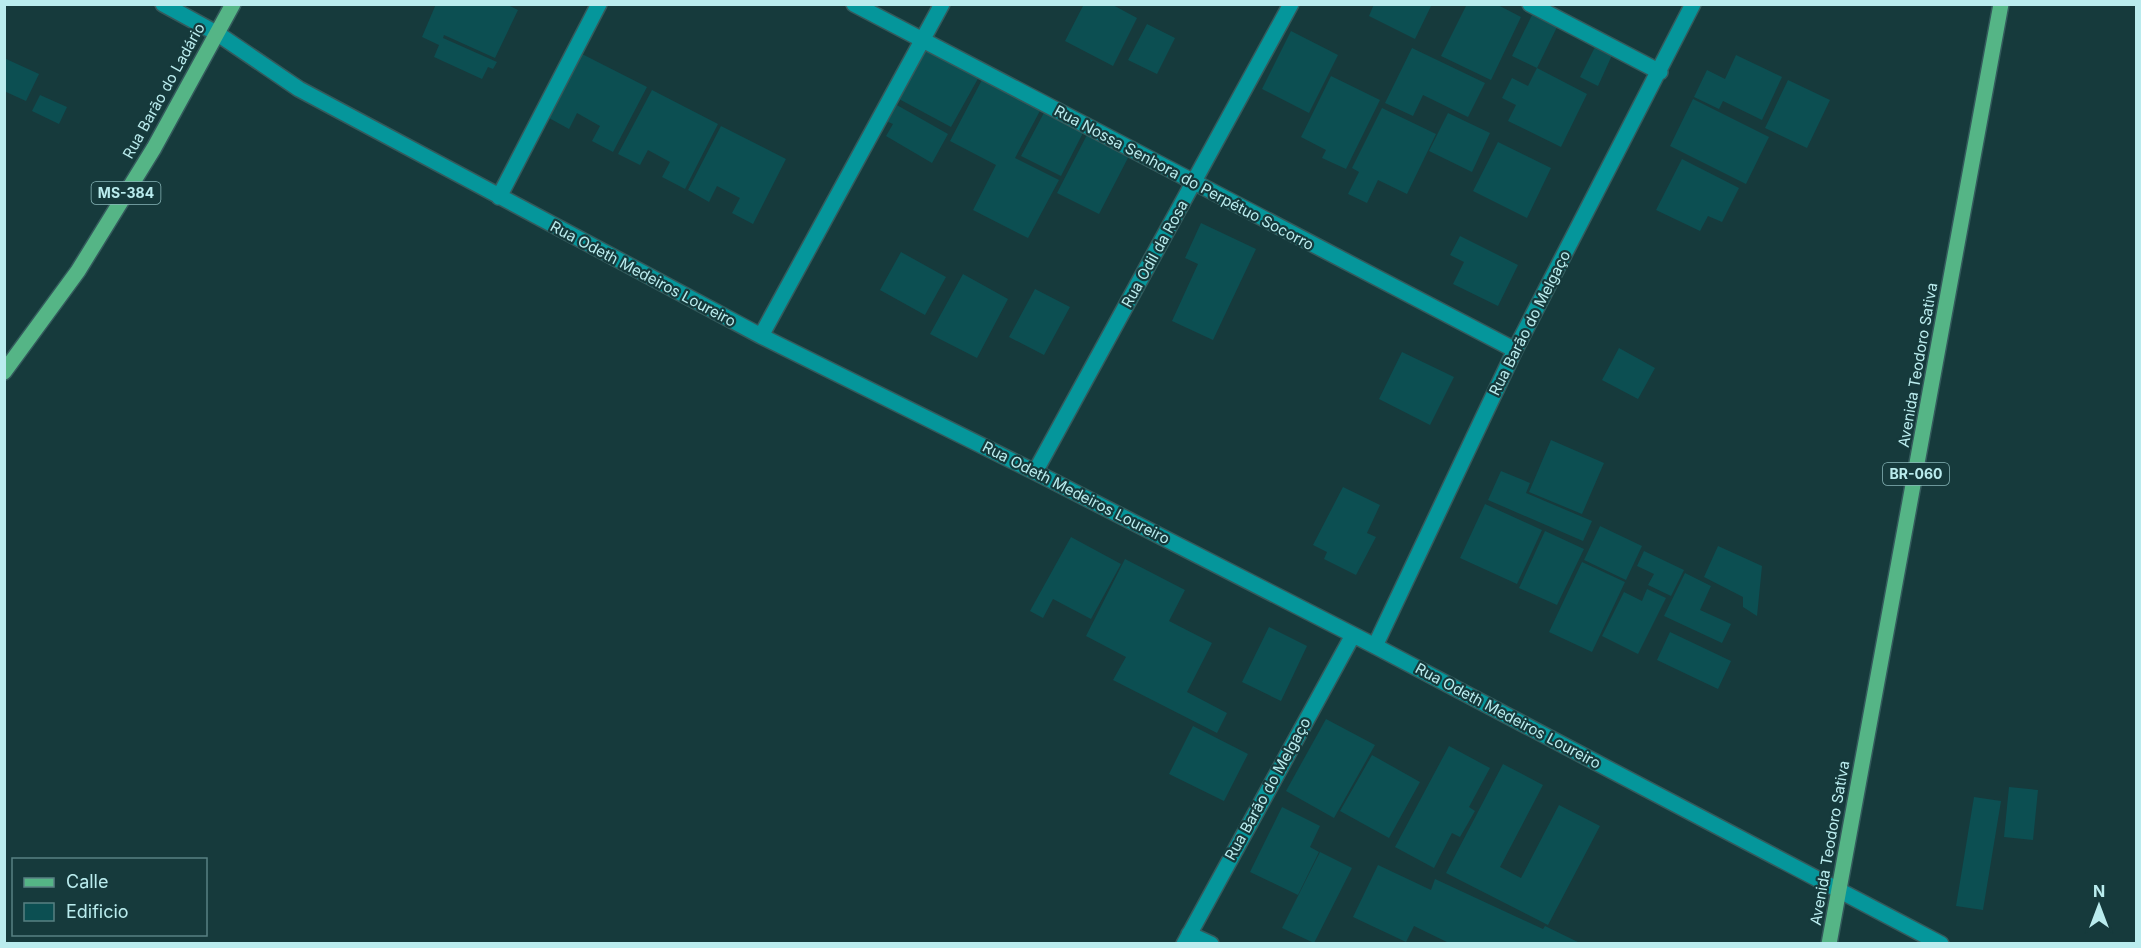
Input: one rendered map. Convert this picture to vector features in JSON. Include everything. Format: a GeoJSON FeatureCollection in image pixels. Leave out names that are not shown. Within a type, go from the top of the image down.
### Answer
{"type":"FeatureCollection","features":[{"type":"Feature","properties":{"kind":"main road","name":"Rua Barão do Ladário"},"geometry":{"type":"LineString","coordinates":[[4,372],[78,270],[154,148],[233,4]]}},
{"type":"Feature","properties":{"kind":"main road","name":"Avenida Teodoro Sativa"},"geometry":{"type":"LineString","coordinates":[[1829,944],[2001,4]]}},
{"type":"Feature","properties":{"kind":"street","name":"Rua Odeth Medeiros Loureiro"},"geometry":{"type":"LineString","coordinates":[[163,4],[218,34],[299,89],[761,336],[1035,472],[1375,646],[1941,944]]}},
{"type":"Feature","properties":{"kind":"street"},"geometry":{"type":"LineString","coordinates":[[499,197],[599,4]]}},
{"type":"Feature","properties":{"kind":"street","name":"Rua Nossa Senhora do Perpétuo Socorro"},"geometry":{"type":"LineString","coordinates":[[854,4],[1515,350]]}},
{"type":"Feature","properties":{"kind":"street"},"geometry":{"type":"LineString","coordinates":[[761,336],[942,4]]}},
{"type":"Feature","properties":{"kind":"street","name":"Rua Odil da Rosa"},"geometry":{"type":"LineString","coordinates":[[1035,472],[1291,4]]}},
{"type":"Feature","properties":{"kind":"street"},"geometry":{"type":"LineString","coordinates":[[1530,4],[1660,72]]}},
{"type":"Feature","properties":{"kind":"street","name":"Rua Barão do Melgaço"},"geometry":{"type":"LineString","coordinates":[[1375,646],[1515,350],[1693,4]]}},
{"type":"Feature","properties":{"kind":"street","name":"Rua Barão do Melgaço"},"geometry":{"type":"LineString","coordinates":[[1186,939],[1353,635]]}},
{"type":"Feature","properties":{"kind":"street"},"geometry":{"type":"LineString","coordinates":[[1186,939],[1211,944]]}},
{"type":"Feature","properties":{"kind":"building"},"geometry":{"type":"Polygon","coordinates":[[[436,4],[506,4],[518,10],[495,58],[444,35],[443,38],[497,62],[493,69],[488,67],[482,79],[434,57],[439,45],[422,37],[436,4]]]}},
{"type":"Feature","properties":{"kind":"building"},"geometry":{"type":"Polygon","coordinates":[[[1084,4],[1111,4],[1137,18],[1113,66],[1065,41],[1084,4]]]}},
{"type":"Feature","properties":{"kind":"building"},"geometry":{"type":"Polygon","coordinates":[[[1374,4],[1432,4],[1415,39],[1369,16],[1374,4]]]}},
{"type":"Feature","properties":{"kind":"building"},"geometry":{"type":"Polygon","coordinates":[[[1467,4],[1496,4],[1521,17],[1491,80],[1441,56],[1467,4]]]}},
{"type":"Feature","properties":{"kind":"building"},"geometry":{"type":"Polygon","coordinates":[[[1532,15],[1557,27],[1537,68],[1512,56],[1532,15]]]}},
{"type":"Feature","properties":{"kind":"building"},"geometry":{"type":"Polygon","coordinates":[[[1147,24],[1175,38],[1157,74],[1128,60],[1147,24]]]}},
{"type":"Feature","properties":{"kind":"building"},"geometry":{"type":"Polygon","coordinates":[[[1291,31],[1338,55],[1309,113],[1262,89],[1291,31]]]}},
{"type":"Feature","properties":{"kind":"building"},"geometry":{"type":"Polygon","coordinates":[[[1596,45],[1613,53],[1598,86],[1580,77],[1596,45]]]}},
{"type":"Feature","properties":{"kind":"building"},"geometry":{"type":"Polygon","coordinates":[[[928,47],[980,75],[951,127],[899,99],[928,47]]]}},
{"type":"Feature","properties":{"kind":"building"},"geometry":{"type":"Polygon","coordinates":[[[1412,48],[1485,83],[1468,117],[1423,95],[1413,116],[1385,103],[1412,48]]]}},
{"type":"Feature","properties":{"kind":"building"},"geometry":{"type":"Polygon","coordinates":[[[582,54],[647,87],[613,152],[592,141],[600,126],[577,113],[569,129],[549,118],[582,54]]]}},
{"type":"Feature","properties":{"kind":"building"},"geometry":{"type":"Polygon","coordinates":[[[1736,55],[1782,77],[1762,120],[1723,101],[1719,109],[1694,97],[1707,70],[1725,79],[1736,55]]]}},
{"type":"Feature","properties":{"kind":"building"},"geometry":{"type":"Polygon","coordinates":[[[4,58],[39,74],[26,101],[4,91],[4,58]]]}},
{"type":"Feature","properties":{"kind":"building"},"geometry":{"type":"Polygon","coordinates":[[[1537,68],[1587,94],[1561,147],[1508,121],[1516,105],[1502,98],[1512,78],[1528,86],[1537,68]]]}},
{"type":"Feature","properties":{"kind":"building"},"geometry":{"type":"Polygon","coordinates":[[[984,76],[1042,107],[1015,158],[1059,180],[1028,238],[973,210],[996,165],[950,141],[984,76]]]}},
{"type":"Feature","properties":{"kind":"building"},"geometry":{"type":"Polygon","coordinates":[[[1331,76],[1380,100],[1346,169],[1322,158],[1326,150],[1301,137],[1331,76]]]}},
{"type":"Feature","properties":{"kind":"building"},"geometry":{"type":"Polygon","coordinates":[[[1788,80],[1830,100],[1807,148],[1765,128],[1788,80]]]}},
{"type":"Feature","properties":{"kind":"building"},"geometry":{"type":"Polygon","coordinates":[[[652,90],[718,124],[685,189],[662,177],[670,162],[648,150],[640,165],[618,154],[652,90]]]}},
{"type":"Feature","properties":{"kind":"building"},"geometry":{"type":"Polygon","coordinates":[[[40,95],[67,107],[59,124],[32,111],[40,95]]]}},
{"type":"Feature","properties":{"kind":"building"},"geometry":{"type":"Polygon","coordinates":[[[1693,99],[1769,137],[1746,184],[1670,146],[1693,99]]]}},
{"type":"Feature","properties":{"kind":"building"},"geometry":{"type":"Polygon","coordinates":[[[895,104],[948,134],[932,163],[886,136],[893,124],[886,121],[895,104]]]}},
{"type":"Feature","properties":{"kind":"building"},"geometry":{"type":"Polygon","coordinates":[[[1382,108],[1436,134],[1407,194],[1378,180],[1367,203],[1348,194],[1359,172],[1352,168],[1382,108]]]}},
{"type":"Feature","properties":{"kind":"building"},"geometry":{"type":"Polygon","coordinates":[[[1046,109],[1085,129],[1061,176],[1021,156],[1046,109]]]}},
{"type":"Feature","properties":{"kind":"building"},"geometry":{"type":"Polygon","coordinates":[[[1448,113],[1490,133],[1472,172],[1429,151],[1448,113]]]}},
{"type":"Feature","properties":{"kind":"building"},"geometry":{"type":"Polygon","coordinates":[[[721,126],[786,159],[753,224],[732,213],[740,198],[717,186],[709,202],[688,190],[721,126]]]}},
{"type":"Feature","properties":{"kind":"building"},"geometry":{"type":"Polygon","coordinates":[[[1089,131],[1131,152],[1099,214],[1057,193],[1089,131]]]}},
{"type":"Feature","properties":{"kind":"building"},"geometry":{"type":"Polygon","coordinates":[[[1498,142],[1551,168],[1527,218],[1473,191],[1498,142]]]}},
{"type":"Feature","properties":{"kind":"building"},"geometry":{"type":"Polygon","coordinates":[[[1682,159],[1739,188],[1722,222],[1708,216],[1700,231],[1656,210],[1682,159]]]}},
{"type":"Feature","properties":{"kind":"building"},"geometry":{"type":"Polygon","coordinates":[[[1201,223],[1256,249],[1213,340],[1172,321],[1198,264],[1185,258],[1201,223]]]}},
{"type":"Feature","properties":{"kind":"building"},"geometry":{"type":"Polygon","coordinates":[[[1460,236],[1518,265],[1498,306],[1453,284],[1464,262],[1450,255],[1460,236]]]}},
{"type":"Feature","properties":{"kind":"building"},"geometry":{"type":"Polygon","coordinates":[[[901,252],[946,277],[925,315],[880,290],[901,252]]]}},
{"type":"Feature","properties":{"kind":"building"},"geometry":{"type":"Polygon","coordinates":[[[963,274],[1008,299],[977,358],[930,334],[963,274]]]}},
{"type":"Feature","properties":{"kind":"building"},"geometry":{"type":"Polygon","coordinates":[[[1035,289],[1070,307],[1044,355],[1009,337],[1035,289]]]}},
{"type":"Feature","properties":{"kind":"building"},"geometry":{"type":"Polygon","coordinates":[[[1619,348],[1655,368],[1638,399],[1602,380],[1619,348]]]}},
{"type":"Feature","properties":{"kind":"building"},"geometry":{"type":"Polygon","coordinates":[[[1402,352],[1454,377],[1430,425],[1379,399],[1402,352]]]}},
{"type":"Feature","properties":{"kind":"building"},"geometry":{"type":"Polygon","coordinates":[[[1551,440],[1604,463],[1582,514],[1529,492],[1551,440]]]}},
{"type":"Feature","properties":{"kind":"building"},"geometry":{"type":"Polygon","coordinates":[[[1501,471],[1530,483],[1526,493],[1592,521],[1583,541],[1488,500],[1501,471]]]}},
{"type":"Feature","properties":{"kind":"building"},"geometry":{"type":"Polygon","coordinates":[[[1343,487],[1380,505],[1367,533],[1376,537],[1356,575],[1324,559],[1327,552],[1313,545],[1343,487]]]}},
{"type":"Feature","properties":{"kind":"building"},"geometry":{"type":"Polygon","coordinates":[[[1485,504],[1542,530],[1517,584],[1460,558],[1485,504]]]}},
{"type":"Feature","properties":{"kind":"building"},"geometry":{"type":"Polygon","coordinates":[[[1600,526],[1642,546],[1626,580],[1584,560],[1600,526]]]}},
{"type":"Feature","properties":{"kind":"building"},"geometry":{"type":"Polygon","coordinates":[[[1545,531],[1584,549],[1557,605],[1519,588],[1545,531]]]}},
{"type":"Feature","properties":{"kind":"building"},"geometry":{"type":"Polygon","coordinates":[[[1071,537],[1121,564],[1091,619],[1053,599],[1043,618],[1030,611],[1071,537]]]}},
{"type":"Feature","properties":{"kind":"building"},"geometry":{"type":"Polygon","coordinates":[[[1718,546],[1762,566],[1757,616],[1743,607],[1743,597],[1704,577],[1718,546]]]}},
{"type":"Feature","properties":{"kind":"building"},"geometry":{"type":"Polygon","coordinates":[[[1644,551],[1684,570],[1671,596],[1648,585],[1654,574],[1637,566],[1644,551]]]}},
{"type":"Feature","properties":{"kind":"building"},"geometry":{"type":"Polygon","coordinates":[[[1125,559],[1185,590],[1169,621],[1212,643],[1187,692],[1227,713],[1217,733],[1113,680],[1126,657],[1086,636],[1125,559]]]}},
{"type":"Feature","properties":{"kind":"building"},"geometry":{"type":"Polygon","coordinates":[[[1582,562],[1625,582],[1592,652],[1549,632],[1582,562]]]}},
{"type":"Feature","properties":{"kind":"building"},"geometry":{"type":"Polygon","coordinates":[[[1685,573],[1711,586],[1700,610],[1731,624],[1722,643],[1664,616],[1685,573]]]}},
{"type":"Feature","properties":{"kind":"building"},"geometry":{"type":"Polygon","coordinates":[[[1647,589],[1666,598],[1638,654],[1602,636],[1624,592],[1642,601],[1647,589]]]}},
{"type":"Feature","properties":{"kind":"building"},"geometry":{"type":"Polygon","coordinates":[[[1269,627],[1307,646],[1281,701],[1242,682],[1269,627]]]}},
{"type":"Feature","properties":{"kind":"building"},"geometry":{"type":"Polygon","coordinates":[[[1670,632],[1731,661],[1718,689],[1657,660],[1670,632]]]}},
{"type":"Feature","properties":{"kind":"building"},"geometry":{"type":"Polygon","coordinates":[[[1326,719],[1375,745],[1334,818],[1286,791],[1326,719]]]}},
{"type":"Feature","properties":{"kind":"building"},"geometry":{"type":"Polygon","coordinates":[[[1193,726],[1248,754],[1224,801],[1169,774],[1193,726]]]}},
{"type":"Feature","properties":{"kind":"building"},"geometry":{"type":"Polygon","coordinates":[[[1449,746],[1490,768],[1469,807],[1475,811],[1460,837],[1452,833],[1434,868],[1395,847],[1449,746]]]}},
{"type":"Feature","properties":{"kind":"building"},"geometry":{"type":"Polygon","coordinates":[[[1372,755],[1420,782],[1389,838],[1340,811],[1372,755]]]}},
{"type":"Feature","properties":{"kind":"building"},"geometry":{"type":"Polygon","coordinates":[[[1503,764],[1543,785],[1500,867],[1521,878],[1559,805],[1600,826],[1548,925],[1446,873],[1503,764]]]}},
{"type":"Feature","properties":{"kind":"building"},"geometry":{"type":"Polygon","coordinates":[[[2009,787],[2038,790],[2033,840],[2004,837],[2009,787]]]}},
{"type":"Feature","properties":{"kind":"building"},"geometry":{"type":"Polygon","coordinates":[[[1974,797],[2001,801],[1983,910],[1956,906],[1974,797]]]}},
{"type":"Feature","properties":{"kind":"building"},"geometry":{"type":"Polygon","coordinates":[[[1282,807],[1320,826],[1310,847],[1319,852],[1298,895],[1250,872],[1282,807]]]}},
{"type":"Feature","properties":{"kind":"building"},"geometry":{"type":"Polygon","coordinates":[[[1320,852],[1352,868],[1314,943],[1282,928],[1320,852]]]}},
{"type":"Feature","properties":{"kind":"building"},"geometry":{"type":"Polygon","coordinates":[[[1378,865],[1431,890],[1435,879],[1543,929],[1545,926],[1582,944],[1451,944],[1414,926],[1406,942],[1353,917],[1378,865]]]}}]}
